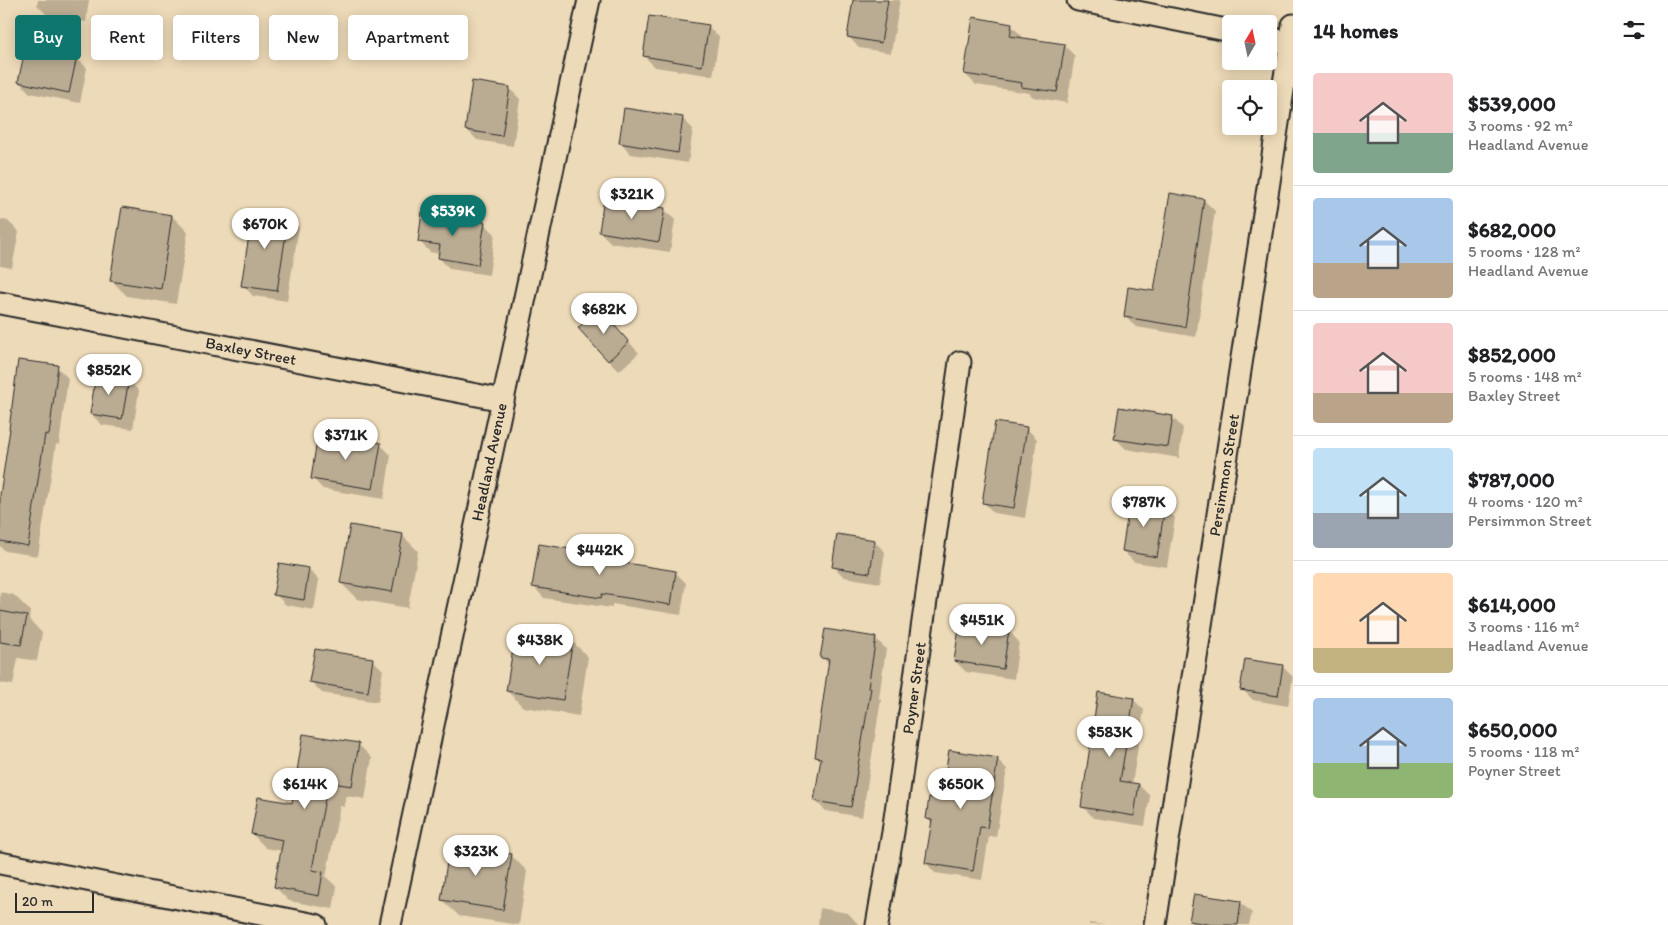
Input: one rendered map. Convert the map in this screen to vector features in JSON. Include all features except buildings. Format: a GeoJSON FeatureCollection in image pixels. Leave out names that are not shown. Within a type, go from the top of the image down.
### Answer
{"type":"FeatureCollection","features":[{"type":"Feature","properties":{"kind":"street","name":"Headland Avenue"},"geometry":{"type":"LineString","coordinates":[[390,925],[589,0]]}},
{"type":"Feature","properties":{"kind":"street"},"geometry":{"type":"LineString","coordinates":[[1078,0],[1222,29]]}},
{"type":"Feature","properties":{"kind":"street"},"geometry":{"type":"LineString","coordinates":[[1278,36],[1291,34]]}},
{"type":"Feature","properties":{"kind":"street","name":"Persimmon Street"},"geometry":{"type":"LineString","coordinates":[[1155,925],[1291,34]]}},
{"type":"Feature","properties":{"kind":"street","name":"Baxley Street"},"geometry":{"type":"LineString","coordinates":[[0,303],[503,400]]}},
{"type":"Feature","properties":{"kind":"street","name":"Poyner Street"},"geometry":{"type":"LineString","coordinates":[[877,925],[893,832],[960,362]]}},
{"type":"Feature","properties":{"kind":"street"},"geometry":{"type":"LineString","coordinates":[[0,863],[316,925]]}}]}
